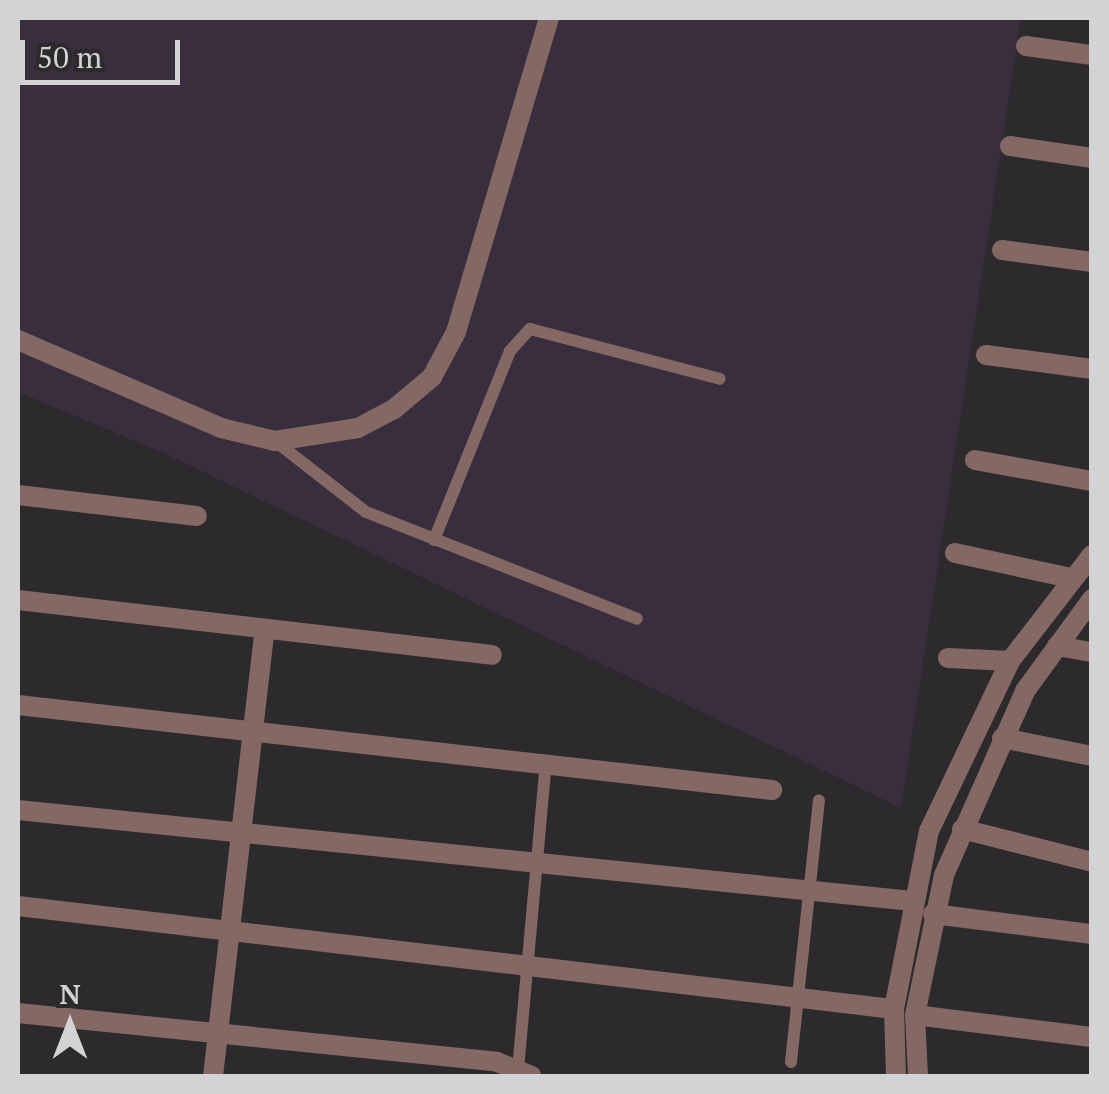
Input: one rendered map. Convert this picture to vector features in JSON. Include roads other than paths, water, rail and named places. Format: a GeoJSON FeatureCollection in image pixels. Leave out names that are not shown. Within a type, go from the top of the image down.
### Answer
{"type":"FeatureCollection","features":[{"type":"Feature","properties":{"kind":"street"},"geometry":{"type":"LineString","coordinates":[[18,340],[221,428],[275,442],[358,428],[432,377],[456,332],[549,18]]}},
{"type":"Feature","properties":{"kind":"street"},"geometry":{"type":"LineString","coordinates":[[1026,46],[1092,56]]}},
{"type":"Feature","properties":{"kind":"street"},"geometry":{"type":"LineString","coordinates":[[1010,146],[1092,158]]}},
{"type":"Feature","properties":{"kind":"street"},"geometry":{"type":"LineString","coordinates":[[1002,250],[1092,262]]}},
{"type":"Feature","properties":{"kind":"street"},"geometry":{"type":"LineString","coordinates":[[986,354],[1092,369]]}},
{"type":"Feature","properties":{"kind":"street"},"geometry":{"type":"LineString","coordinates":[[974,460],[1092,480]]}},
{"type":"Feature","properties":{"kind":"street"},"geometry":{"type":"LineString","coordinates":[[18,495],[197,516]]}},
{"type":"Feature","properties":{"kind":"street"},"geometry":{"type":"LineString","coordinates":[[955,552],[1071,578]]}},
{"type":"Feature","properties":{"kind":"street"},"geometry":{"type":"LineString","coordinates":[[896,1076],[894,1010],[912,902],[929,832],[1010,661],[1092,554]]}},
{"type":"Feature","properties":{"kind":"street"},"geometry":{"type":"LineString","coordinates":[[918,1076],[915,1015],[933,914],[962,829],[1015,712],[1092,599]]}},
{"type":"Feature","properties":{"kind":"street"},"geometry":{"type":"LineString","coordinates":[[18,600],[264,634],[492,655]]}},
{"type":"Feature","properties":{"kind":"street"},"geometry":{"type":"LineString","coordinates":[[214,1076],[264,634]]}},
{"type":"Feature","properties":{"kind":"street"},"geometry":{"type":"LineString","coordinates":[[1057,646],[1092,652]]}},
{"type":"Feature","properties":{"kind":"street"},"geometry":{"type":"LineString","coordinates":[[948,658],[1010,661]]}},
{"type":"Feature","properties":{"kind":"street"},"geometry":{"type":"LineString","coordinates":[[991,699],[1015,712]]}},
{"type":"Feature","properties":{"kind":"street"},"geometry":{"type":"LineString","coordinates":[[18,706],[252,729],[772,790]]}},
{"type":"Feature","properties":{"kind":"street"},"geometry":{"type":"LineString","coordinates":[[1002,738],[1092,756]]}},
{"type":"Feature","properties":{"kind":"street"},"geometry":{"type":"LineString","coordinates":[[18,810],[912,902]]}},
{"type":"Feature","properties":{"kind":"street"},"geometry":{"type":"LineString","coordinates":[[962,829],[1092,862]]}},
{"type":"Feature","properties":{"kind":"street"},"geometry":{"type":"LineString","coordinates":[[18,906],[524,962],[894,1010]]}},
{"type":"Feature","properties":{"kind":"street"},"geometry":{"type":"LineString","coordinates":[[933,914],[1092,934]]}},
{"type":"Feature","properties":{"kind":"street"},"geometry":{"type":"LineString","coordinates":[[18,1013],[524,1072]]}},
{"type":"Feature","properties":{"kind":"street"},"geometry":{"type":"LineString","coordinates":[[915,1015],[1092,1036]]}},
{"type":"Feature","properties":{"kind":"lane"},"geometry":{"type":"LineString","coordinates":[[434,540],[510,351],[530,329],[720,379]]}},
{"type":"Feature","properties":{"kind":"lane"},"geometry":{"type":"LineString","coordinates":[[275,442],[366,512],[637,619]]}},
{"type":"Feature","properties":{"kind":"lane"},"geometry":{"type":"LineString","coordinates":[[524,1072],[524,962],[546,763]]}},
{"type":"Feature","properties":{"kind":"lane"},"geometry":{"type":"LineString","coordinates":[[791,1062],[819,800]]}}]}
